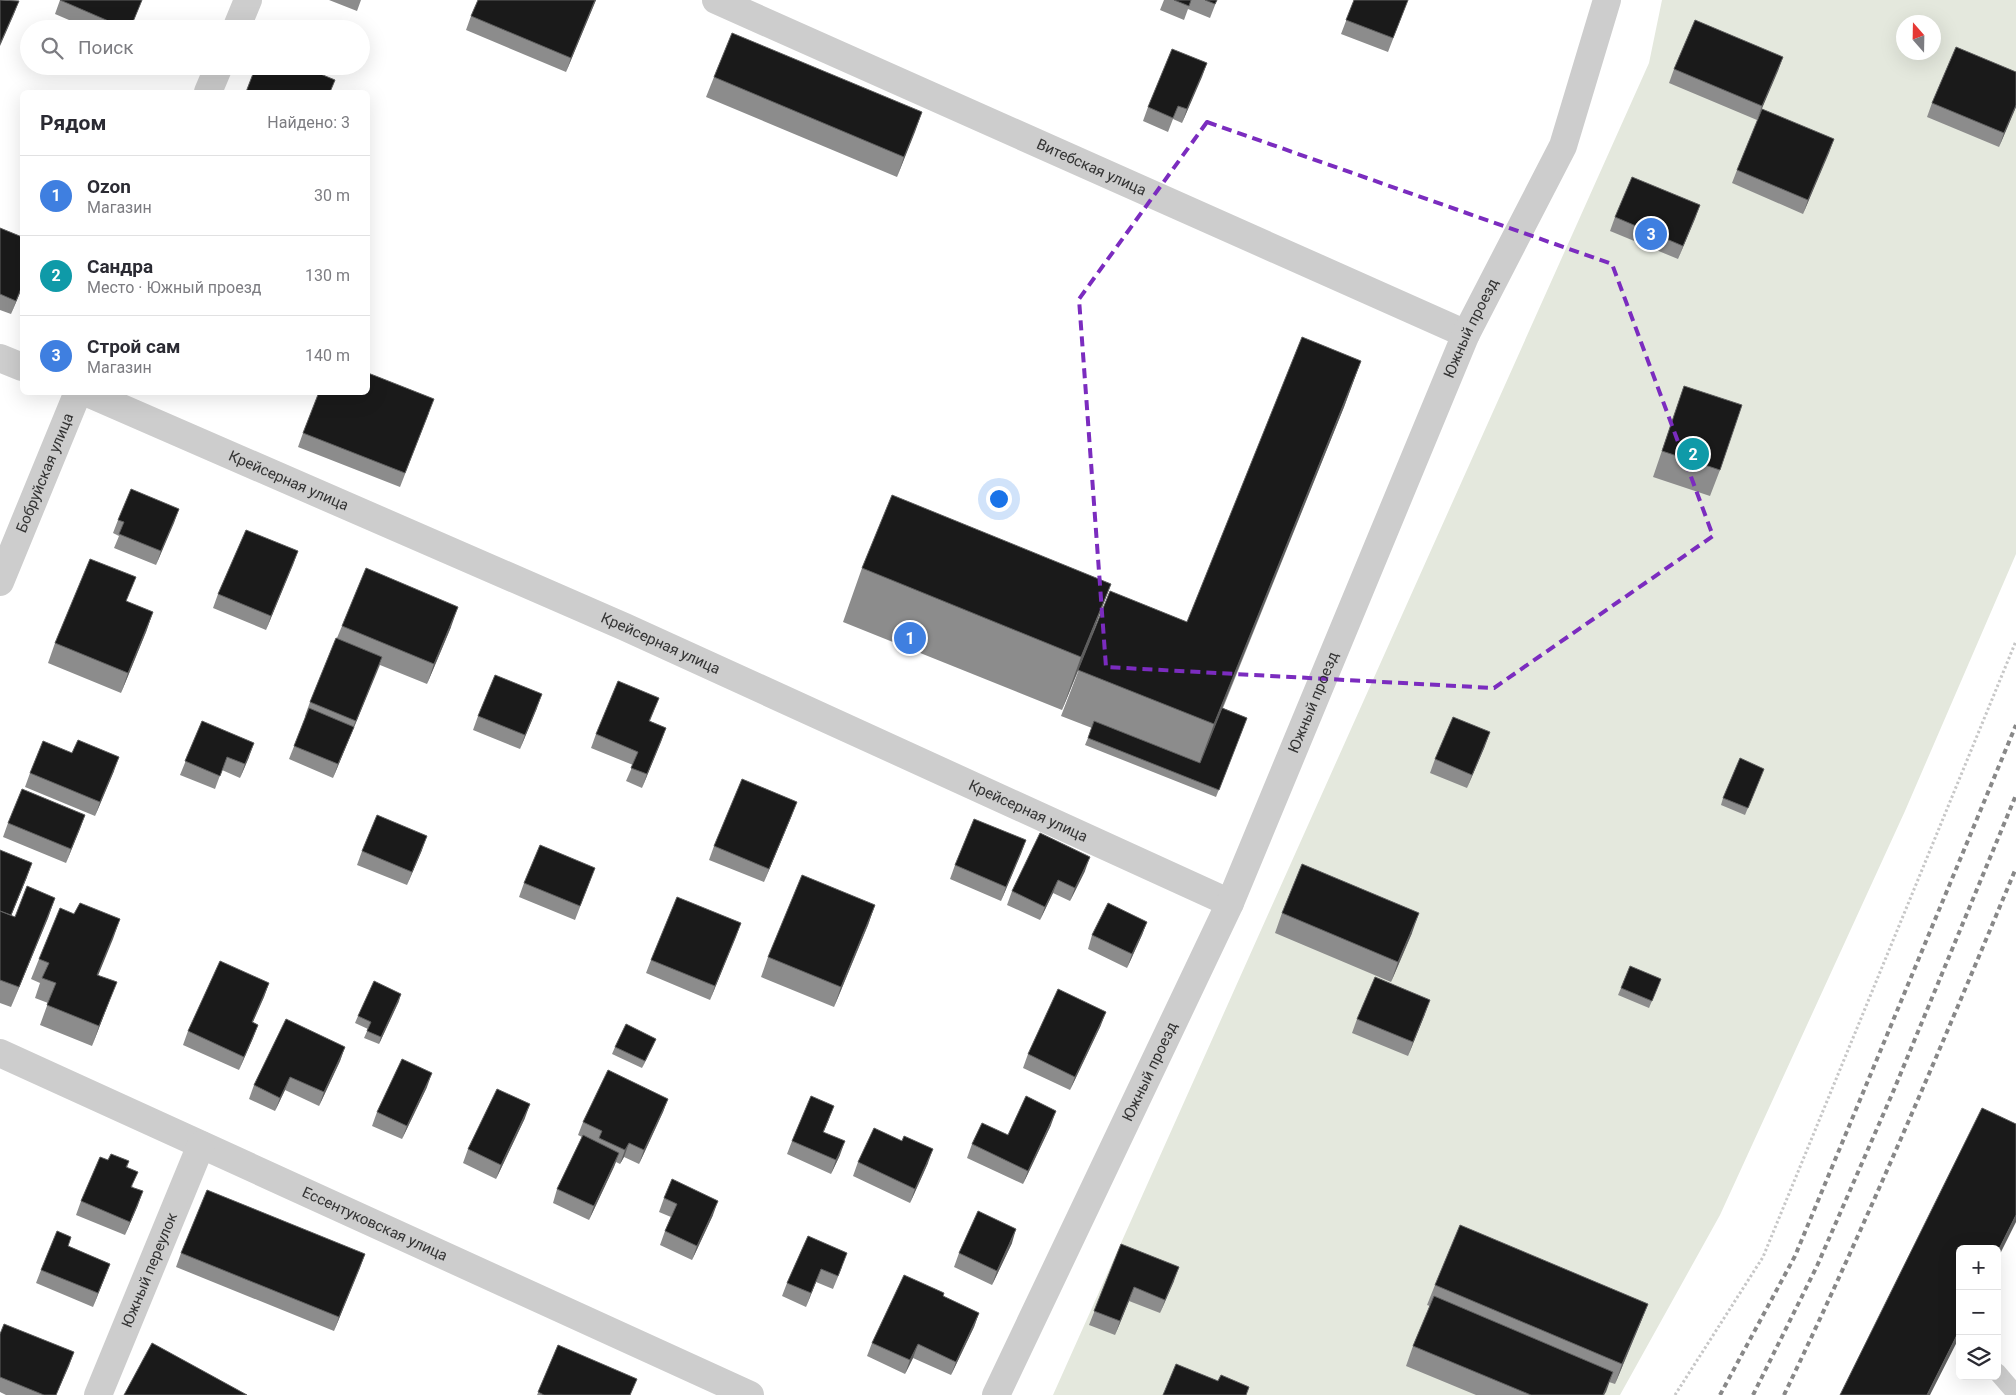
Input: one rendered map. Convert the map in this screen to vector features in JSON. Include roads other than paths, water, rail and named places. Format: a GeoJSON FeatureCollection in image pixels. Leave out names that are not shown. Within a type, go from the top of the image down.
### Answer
{"type":"FeatureCollection","features":[{"type":"Feature","properties":{"kind":"street"},"geometry":{"type":"LineString","coordinates":[[240,20],[248,0]]}},
{"type":"Feature","properties":{"kind":"street","name":"Витебская улица"},"geometry":{"type":"LineString","coordinates":[[716,0],[1466,334]]}},
{"type":"Feature","properties":{"kind":"street","name":"Южный проезд"},"geometry":{"type":"LineString","coordinates":[[996,1395],[1230,903],[1466,334],[1563,146],[1607,0]]}},
{"type":"Feature","properties":{"kind":"street"},"geometry":{"type":"LineString","coordinates":[[209,90],[216,75]]}},
{"type":"Feature","properties":{"kind":"street"},"geometry":{"type":"LineString","coordinates":[[0,358],[20,366]]}},
{"type":"Feature","properties":{"kind":"street","name":"Бобруйская улица"},"geometry":{"type":"LineString","coordinates":[[0,582],[77,395]]}},
{"type":"Feature","properties":{"kind":"street","name":"Крейсерная улица"},"geometry":{"type":"LineString","coordinates":[[92,395],[625,627],[1230,903]]}},
{"type":"Feature","properties":{"kind":"street","name":"Ессентуковская улица"},"geometry":{"type":"LineString","coordinates":[[0,1053],[750,1395]]}},
{"type":"Feature","properties":{"kind":"street","name":"Южный переулок"},"geometry":{"type":"LineString","coordinates":[[98,1395],[201,1145]]}},
{"type":"Feature","properties":{"kind":"lane"},"geometry":{"type":"LineString","coordinates":[[2001,1377],[2016,1394]]}},
{"type":"Feature","properties":{"kind":"railway"},"geometry":{"type":"LineString","coordinates":[[1720,1395],[1795,1256],[2016,725]]}},
{"type":"Feature","properties":{"kind":"railway"},"geometry":{"type":"LineString","coordinates":[[1753,1395],[1817,1266],[1893,1092],[2016,795]]}},
{"type":"Feature","properties":{"kind":"railway"},"geometry":{"type":"LineString","coordinates":[[1784,1395],[1874,1199],[2016,868]]}},
{"type":"Feature","properties":{"kind":"place","name":"Строй сам"},"geometry":{"type":"Point","coordinates":[1651,234]}},
{"type":"Feature","properties":{"kind":"place","name":"Сандра"},"geometry":{"type":"Point","coordinates":[1693,454]}},
{"type":"Feature","properties":{"kind":"place","name":"Ozon"},"geometry":{"type":"Point","coordinates":[910,638]}}]}
